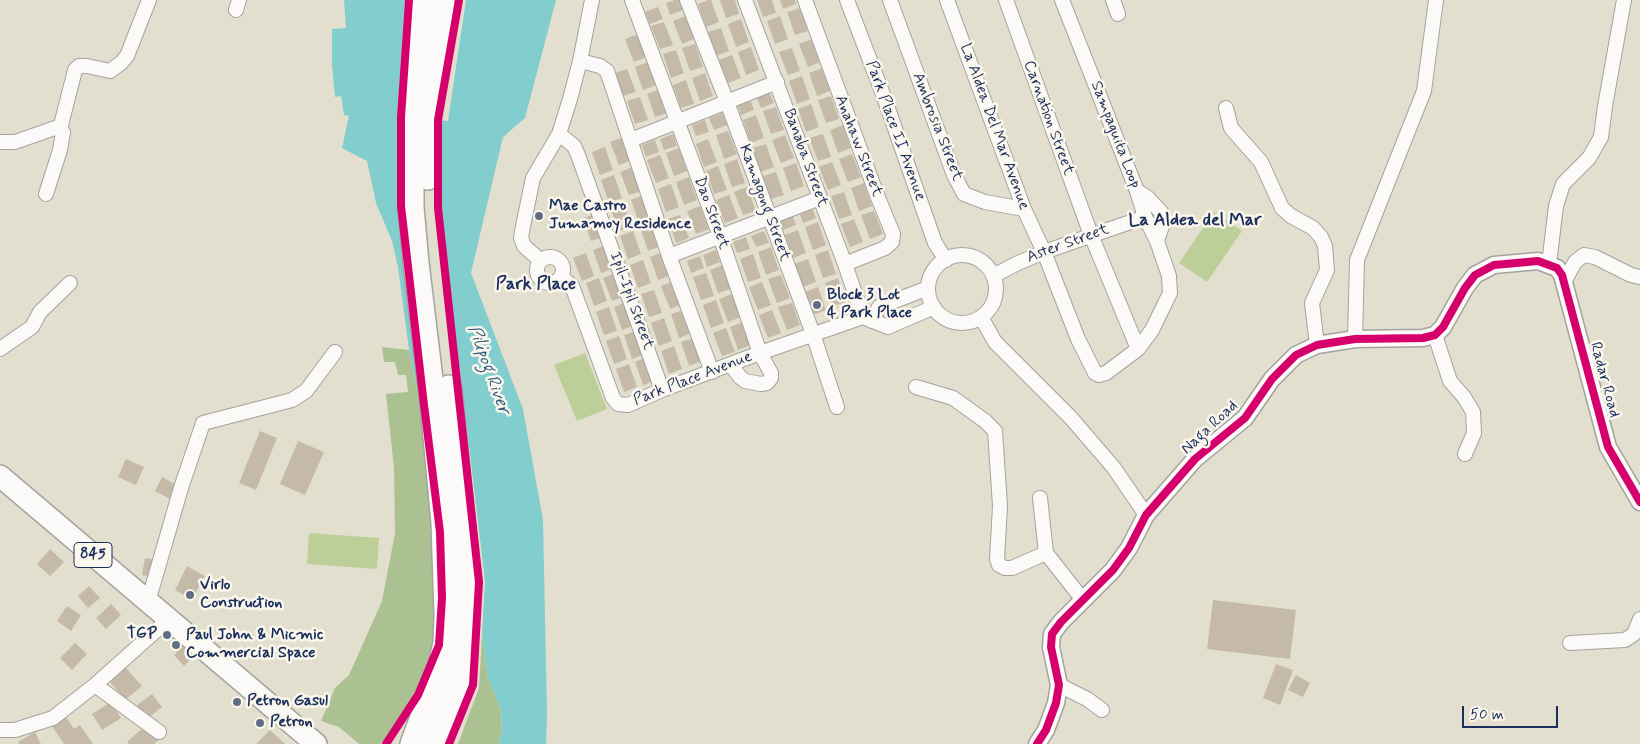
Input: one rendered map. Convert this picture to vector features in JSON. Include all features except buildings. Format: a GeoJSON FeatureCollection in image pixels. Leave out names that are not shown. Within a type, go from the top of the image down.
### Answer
{"type":"FeatureCollection","features":[{"type":"Feature","properties":{"kind":"highway"},"geometry":{"type":"LineString","coordinates":[[414,744],[434,691],[443,660],[447,614],[442,404],[433,263],[419,119],[421,0]]}},
{"type":"Feature","properties":{"kind":"highway"},"geometry":{"type":"LineString","coordinates":[[419,119],[442,0]]}},
{"type":"Feature","properties":{"kind":"highway"},"geometry":{"type":"LineString","coordinates":[[435,744],[457,682],[464,650],[466,627],[466,584],[442,404]]}},
{"type":"Feature","properties":{"kind":"highway"},"geometry":{"type":"LineString","coordinates":[[400,744],[424,717]]}},
{"type":"Feature","properties":{"kind":"main road","name":"845"},"geometry":{"type":"LineString","coordinates":[[0,476],[316,744]]}},
{"type":"Feature","properties":{"kind":"street"},"geometry":{"type":"LineString","coordinates":[[46,194],[61,143],[63,132],[60,129],[76,70],[79,66],[88,66],[110,71],[122,63],[149,0]]}},
{"type":"Feature","properties":{"kind":"street"},"geometry":{"type":"LineString","coordinates":[[541,261],[524,246],[521,238],[522,232],[533,178],[559,134],[580,61],[592,0]]}},
{"type":"Feature","properties":{"kind":"street","name":"Kamagong Street"},"geometry":{"type":"LineString","coordinates":[[687,0],[813,334],[837,407]]}},
{"type":"Feature","properties":{"kind":"street","name":"Banaba Street"},"geometry":{"type":"LineString","coordinates":[[745,0],[845,264],[868,319]]}},
{"type":"Feature","properties":{"kind":"street","name":"Anahaw Street"},"geometry":{"type":"LineString","coordinates":[[805,0],[893,234],[892,242],[885,248],[845,264]]}},
{"type":"Feature","properties":{"kind":"street","name":"Park Place II Avenue"},"geometry":{"type":"LineString","coordinates":[[847,0],[884,97],[935,243],[946,260]]}},
{"type":"Feature","properties":{"kind":"street","name":"Ambrosia Street"},"geometry":{"type":"LineString","coordinates":[[890,0],[954,175],[964,194],[985,202],[1024,210]]}},
{"type":"Feature","properties":{"kind":"street","name":"La Aldea Del Mar Avenue"},"geometry":{"type":"LineString","coordinates":[[947,0],[1024,210],[1044,252]]}},
{"type":"Feature","properties":{"kind":"street","name":"Carnation Street"},"geometry":{"type":"LineString","coordinates":[[1006,0],[1091,235],[1138,349]]}},
{"type":"Feature","properties":{"kind":"street","name":"Sampaguita Loop"},"geometry":{"type":"LineString","coordinates":[[1044,252],[1078,339],[1095,373],[1099,375],[1106,373],[1138,349],[1152,330],[1170,292],[1169,276],[1062,0]]}},
{"type":"Feature","properties":{"kind":"street"},"geometry":{"type":"LineString","coordinates":[[1113,0],[1118,14]]}},
{"type":"Feature","properties":{"kind":"street"},"geometry":{"type":"LineString","coordinates":[[1355,339],[1357,260],[1424,91],[1436,0]]}},
{"type":"Feature","properties":{"kind":"street"},"geometry":{"type":"LineString","coordinates":[[1464,454],[1474,433],[1473,412],[1464,397],[1450,381],[1435,335],[1443,327],[1474,275],[1494,265],[1538,261],[1550,264],[1556,206],[1563,184],[1589,158],[1602,137],[1605,106],[1624,0]]}},
{"type":"Feature","properties":{"kind":"street","name":"Dao Street"},"geometry":{"type":"LineString","coordinates":[[637,2],[677,121],[720,236],[760,353],[771,373],[771,378],[767,383],[761,384],[745,381],[731,365]]}},
{"type":"Feature","properties":{"kind":"street"},"geometry":{"type":"LineString","coordinates":[[580,61],[600,66],[607,71],[669,256],[712,372]]}},
{"type":"Feature","properties":{"kind":"street"},"geometry":{"type":"LineString","coordinates":[[631,140],[777,82]]}},
{"type":"Feature","properties":{"kind":"street"},"geometry":{"type":"LineString","coordinates":[[1226,108],[1231,128],[1261,162],[1282,208],[1291,216],[1312,228],[1321,237],[1325,246],[1327,270],[1312,303],[1317,345]]}},
{"type":"Feature","properties":{"kind":"street"},"geometry":{"type":"LineString","coordinates":[[0,142],[15,142],[55,128],[60,129]]}},
{"type":"Feature","properties":{"kind":"street","name":"Ipil-Ipil Street"},"geometry":{"type":"LineString","coordinates":[[559,134],[574,146],[578,155],[662,390]]}},
{"type":"Feature","properties":{"kind":"street"},"geometry":{"type":"LineString","coordinates":[[1137,191],[1161,212],[1163,222],[1156,241]]}},
{"type":"Feature","properties":{"kind":"street"},"geometry":{"type":"LineString","coordinates":[[669,256],[820,198]]}},
{"type":"Feature","properties":{"kind":"street","name":"Aster Street"},"geometry":{"type":"LineString","coordinates":[[993,276],[1044,252],[1145,217]]}},
{"type":"Feature","properties":{"kind":"street"},"geometry":{"type":"LineString","coordinates":[[1564,282],[1575,262],[1584,255],[1595,257],[1631,275],[1640,277]]}},
{"type":"Feature","properties":{"kind":"street"},"geometry":{"type":"LineString","coordinates":[[959,256],[976,258],[984,263],[993,276],[996,290],[994,300],[989,310],[971,322],[960,323],[950,321],[941,316],[930,298],[928,288],[930,278],[935,270],[946,260],[959,256]]}},
{"type":"Feature","properties":{"kind":"street"},"geometry":{"type":"LineString","coordinates":[[548,257],[557,259],[562,266],[563,273],[561,277],[552,284],[541,281],[536,271],[541,261],[548,257]]}},
{"type":"Feature","properties":{"kind":"street","name":"Radar Road"},"geometry":{"type":"LineString","coordinates":[[1550,264],[1557,268],[1564,282],[1608,447],[1637,492]]}},
{"type":"Feature","properties":{"kind":"street","name":"Park Place Avenue"},"geometry":{"type":"LineString","coordinates":[[561,277],[572,286],[613,398],[618,404],[628,405],[662,390],[813,334],[868,319],[879,307],[928,288]]}},
{"type":"Feature","properties":{"kind":"street"},"geometry":{"type":"LineString","coordinates":[[0,349],[32,327],[40,312],[70,283]]}},
{"type":"Feature","properties":{"kind":"street","name":"Park Place Avenue"},"geometry":{"type":"LineString","coordinates":[[868,319],[888,327],[934,307]]}},
{"type":"Feature","properties":{"kind":"street"},"geometry":{"type":"LineString","coordinates":[[981,317],[995,342],[1071,418],[1114,468],[1146,514]]}},
{"type":"Feature","properties":{"kind":"street","name":"Naga Road"},"geometry":{"type":"LineString","coordinates":[[1037,744],[1046,730],[1056,703],[1060,685],[1051,647],[1052,634],[1061,622],[1113,570],[1129,548],[1146,514],[1195,459],[1245,418],[1272,379],[1296,356],[1317,345],[1355,339],[1423,338],[1435,335]]}},
{"type":"Feature","properties":{"kind":"street"},"geometry":{"type":"LineString","coordinates":[[148,602],[181,488],[203,423],[292,400],[306,391],[335,352]]}},
{"type":"Feature","properties":{"kind":"street"},"geometry":{"type":"LineString","coordinates":[[916,387],[953,398],[985,421],[995,431],[1000,506],[997,559],[1000,565],[1005,568],[1012,568],[1046,553]]}},
{"type":"Feature","properties":{"kind":"street"},"geometry":{"type":"LineString","coordinates":[[1040,498],[1046,553],[1083,600]]}},
{"type":"Feature","properties":{"kind":"street"},"geometry":{"type":"LineString","coordinates":[[0,730],[15,730],[53,718],[95,685],[169,619]]}},
{"type":"Feature","properties":{"kind":"street"},"geometry":{"type":"LineString","coordinates":[[1570,643],[1625,640],[1634,634],[1640,619]]}},
{"type":"Feature","properties":{"kind":"street"},"geometry":{"type":"LineString","coordinates":[[95,685],[159,732]]}},
{"type":"Feature","properties":{"kind":"street"},"geometry":{"type":"LineString","coordinates":[[1060,685],[1087,699],[1102,710]]}},
{"type":"Feature","properties":{"kind":"green space"},"geometry":{"type":"Polygon","coordinates":[[[1214,212],[1242,231],[1207,282],[1179,263],[1214,212]]]}},
{"type":"Feature","properties":{"kind":"green space"},"geometry":{"type":"Polygon","coordinates":[[[382,347],[409,350],[420,405],[438,573],[432,653],[414,695],[386,739],[380,744],[359,744],[339,727],[321,721],[335,688],[349,675],[382,601],[395,533],[394,468],[386,394],[408,392],[406,375],[398,375],[395,362],[384,362],[382,347]]]}},
{"type":"Feature","properties":{"kind":"green space"},"geometry":{"type":"Polygon","coordinates":[[[585,353],[607,409],[577,421],[554,365],[585,353]]]}},
{"type":"Feature","properties":{"kind":"green space"},"geometry":{"type":"Polygon","coordinates":[[[309,533],[379,538],[377,569],[307,564],[309,533]]]}},
{"type":"Feature","properties":{"kind":"green space"},"geometry":{"type":"Polygon","coordinates":[[[482,635],[488,677],[501,710],[502,730],[499,744],[458,744],[479,688],[482,635]]]}},
{"type":"Feature","properties":{"kind":"water","name":"Pilipog River"},"geometry":{"type":"Polygon","coordinates":[[[344,0],[405,0],[397,116],[448,121],[466,0],[556,0],[525,118],[503,137],[471,273],[523,409],[543,520],[546,744],[499,744],[502,730],[501,710],[488,677],[482,635],[485,581],[464,403],[420,405],[409,350],[398,267],[392,241],[376,203],[367,161],[342,148],[349,116],[344,115],[341,96],[335,97],[332,65],[332,29],[346,28],[344,0]]]}},
{"type":"Feature","properties":{"kind":"pier"},"geometry":{"type":"Polygon","coordinates":[[[397,116],[441,121],[441,208],[464,403],[420,405],[398,206],[397,116]]]}},
{"type":"Feature","properties":{"kind":"cycle path"},"geometry":{"type":"LineString","coordinates":[[386,744],[418,695],[439,645],[442,598],[440,532],[401,206],[401,117],[409,0]]}},
{"type":"Feature","properties":{"kind":"cycle path"},"geometry":{"type":"LineString","coordinates":[[449,744],[473,685],[479,582],[438,208],[438,120],[459,0]]}},
{"type":"Feature","properties":{"kind":"cycle path"},"geometry":{"type":"LineString","coordinates":[[1037,744],[1046,730],[1056,703],[1059,685],[1051,647],[1052,634],[1061,622],[1113,570],[1129,548],[1146,515],[1195,459],[1245,418],[1272,379],[1296,355],[1317,345],[1355,339],[1423,338],[1435,335],[1443,327],[1465,288],[1475,275],[1494,265],[1538,261],[1557,268],[1562,275],[1608,447],[1640,502]]}},
{"type":"Feature","properties":{"kind":"place","name":"Mae Castro Jumamoy Residence"},"geometry":{"type":"Point","coordinates":[539,216]}},
{"type":"Feature","properties":{"kind":"place","name":"Block 3 Lot 4 Park Place"},"geometry":{"type":"Point","coordinates":[817,305]}},
{"type":"Feature","properties":{"kind":"place","name":"Virlo Construction"},"geometry":{"type":"Point","coordinates":[190,595]}},
{"type":"Feature","properties":{"kind":"place","name":"TGP"},"geometry":{"type":"Point","coordinates":[167,635]}},
{"type":"Feature","properties":{"kind":"place","name":"Paul John & Micmic Commercial Space"},"geometry":{"type":"Point","coordinates":[176,645]}},
{"type":"Feature","properties":{"kind":"place","name":"Petron Gasul"},"geometry":{"type":"Point","coordinates":[237,702]}},
{"type":"Feature","properties":{"kind":"place","name":"Petron"},"geometry":{"type":"Point","coordinates":[260,723]}},
{"type":"Feature","properties":{"kind":"district","name":"La Aldea del Mar"},"geometry":{"type":"Point","coordinates":[1195,221]}},
{"type":"Feature","properties":{"kind":"district","name":"Park Place"},"geometry":{"type":"Point","coordinates":[536,285]}}]}
